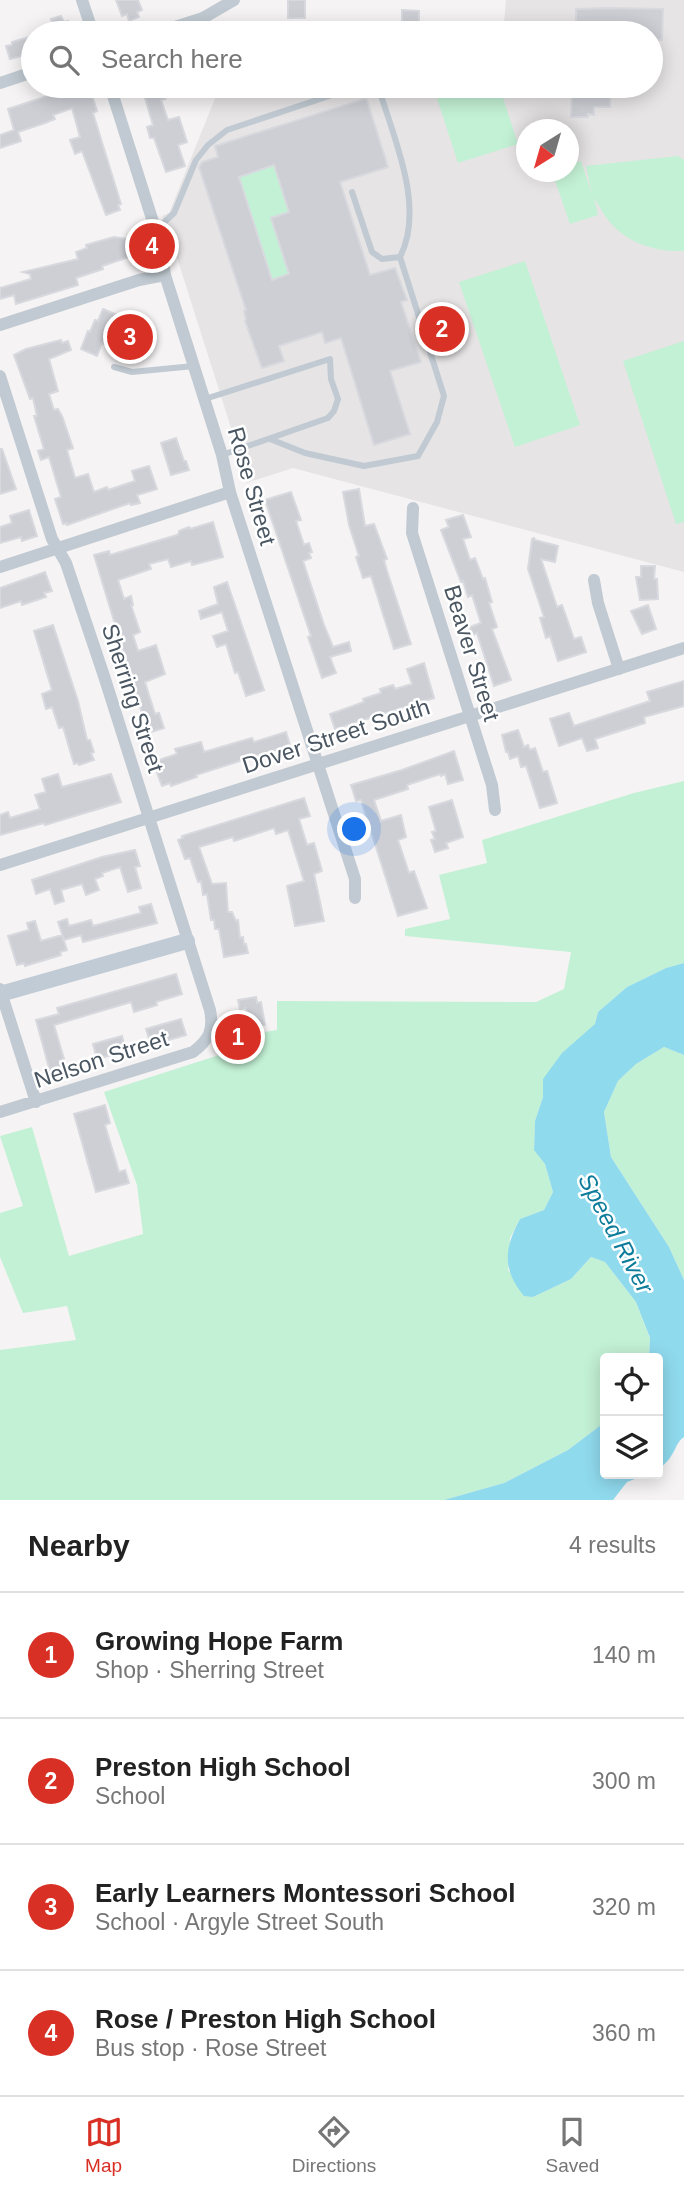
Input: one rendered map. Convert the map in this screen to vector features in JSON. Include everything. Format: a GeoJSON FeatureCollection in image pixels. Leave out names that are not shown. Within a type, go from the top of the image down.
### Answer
{"type":"FeatureCollection","features":[{"type":"Feature","properties":{"kind":"street"},"geometry":{"type":"LineString","coordinates":[[82,0],[89,21]]}},
{"type":"Feature","properties":{"kind":"street"},"geometry":{"type":"LineString","coordinates":[[194,21],[234,0]]}},
{"type":"Feature","properties":{"kind":"street"},"geometry":{"type":"LineString","coordinates":[[0,83],[21,76]]}},
{"type":"Feature","properties":{"kind":"street","name":"Rose Street"},"geometry":{"type":"LineString","coordinates":[[114,98],[156,230],[165,275],[222,455],[230,492],[355,879],[355,898]]}},
{"type":"Feature","properties":{"kind":"street"},"geometry":{"type":"LineString","coordinates":[[0,325],[139,280],[165,275]]}},
{"type":"Feature","properties":{"kind":"street","name":"Sherring Street"},"geometry":{"type":"LineString","coordinates":[[0,376],[52,539],[66,563],[149,817],[210,1010],[213,1024],[209,1036]]}},
{"type":"Feature","properties":{"kind":"street"},"geometry":{"type":"LineString","coordinates":[[0,568],[230,492]]}},
{"type":"Feature","properties":{"kind":"street","name":"Beaver Street"},"geometry":{"type":"LineString","coordinates":[[414,508],[412,533],[492,785],[495,810]]}},
{"type":"Feature","properties":{"kind":"street"},"geometry":{"type":"LineString","coordinates":[[594,580],[598,603],[619,669]]}},
{"type":"Feature","properties":{"kind":"street","name":"Dover Street South"},"geometry":{"type":"LineString","coordinates":[[0,864],[684,648]]}},
{"type":"Feature","properties":{"kind":"street"},"geometry":{"type":"LineString","coordinates":[[36,1102],[0,992],[187,941]]}},
{"type":"Feature","properties":{"kind":"street","name":"Nelson Street"},"geometry":{"type":"LineString","coordinates":[[0,1112],[193,1052],[209,1036]]}},
{"type":"Feature","properties":{"kind":"lane"},"geometry":{"type":"LineString","coordinates":[[156,230],[174,213],[196,160],[208,145],[228,130],[323,98]]}},
{"type":"Feature","properties":{"kind":"lane"},"geometry":{"type":"LineString","coordinates":[[270,439],[306,453],[364,466],[418,456],[437,422],[444,396],[400,257],[409,241],[409,199],[382,98]]}},
{"type":"Feature","properties":{"kind":"lane"},"geometry":{"type":"LineString","coordinates":[[352,192],[372,252],[382,259],[400,257]]}},
{"type":"Feature","properties":{"kind":"lane"},"geometry":{"type":"LineString","coordinates":[[205,399],[330,359],[331,379],[338,399],[328,418],[222,455]]}},
{"type":"Feature","properties":{"kind":"lane"},"geometry":{"type":"LineString","coordinates":[[114,367],[132,372],[175,370],[194,366]]}},
{"type":"Feature","properties":{"kind":"shaded area"},"geometry":{"type":"Polygon","coordinates":[[[506,0],[684,0],[684,572],[293,468],[246,483],[240,456],[162,216],[169,213],[215,98],[663,98],[663,21],[504,21],[506,0]]]}},
{"type":"Feature","properties":{"kind":"green space"},"geometry":{"type":"Polygon","coordinates":[[[437,98],[503,98],[516,145],[458,163],[437,98]]]}},
{"type":"Feature","properties":{"kind":"green space"},"geometry":{"type":"Polygon","coordinates":[[[678,156],[684,160],[684,251],[653,248],[625,236],[607,218],[594,198],[598,215],[570,224],[555,182],[579,182],[581,161],[592,194],[586,166],[678,156]]]}},
{"type":"Feature","properties":{"kind":"green space"},"geometry":{"type":"Polygon","coordinates":[[[274,165],[289,212],[271,218],[289,274],[272,280],[239,177],[274,165]]]}},
{"type":"Feature","properties":{"kind":"green space"},"geometry":{"type":"Polygon","coordinates":[[[525,261],[580,425],[515,447],[459,282],[525,261]]]}},
{"type":"Feature","properties":{"kind":"green space"},"geometry":{"type":"Polygon","coordinates":[[[684,341],[684,522],[676,524],[623,361],[684,341]]]}},
{"type":"Feature","properties":{"kind":"green space"},"geometry":{"type":"Polygon","coordinates":[[[684,781],[684,963],[666,968],[627,987],[598,1012],[595,1024],[543,1079],[543,1097],[535,1121],[534,1149],[545,1164],[553,1192],[544,1210],[520,1219],[510,1238],[508,1270],[533,1297],[571,1279],[591,1257],[605,1262],[636,1302],[650,1339],[649,1353],[600,1353],[600,1426],[568,1450],[504,1483],[444,1500],[0,1500],[0,1350],[76,1340],[67,1306],[23,1313],[0,1257],[0,1213],[23,1206],[0,1136],[32,1127],[69,1256],[143,1234],[137,1185],[104,1092],[241,1048],[243,1035],[277,1030],[277,1001],[536,1002],[564,989],[571,952],[405,936],[405,929],[450,919],[439,875],[487,863],[482,840],[634,793],[684,781]]]}},
{"type":"Feature","properties":{"kind":"green space"},"geometry":{"type":"Polygon","coordinates":[[[664,1047],[684,1055],[684,1280],[669,1247],[611,1157],[604,1112],[618,1081],[636,1064],[664,1047]]]}},
{"type":"Feature","properties":{"kind":"water","name":"Speed River"},"geometry":{"type":"Polygon","coordinates":[[[684,963],[684,1055],[664,1047],[636,1064],[618,1081],[604,1112],[611,1157],[669,1247],[684,1280],[684,1437],[663,1466],[663,1353],[649,1353],[650,1338],[636,1302],[605,1262],[591,1257],[571,1279],[533,1297],[524,1296],[512,1277],[508,1249],[520,1219],[544,1210],[553,1192],[545,1164],[534,1150],[535,1121],[543,1097],[543,1079],[562,1053],[595,1024],[598,1012],[627,987],[666,968],[684,963]]]}},
{"type":"Feature","properties":{"kind":"water"},"geometry":{"type":"Polygon","coordinates":[[[600,1426],[600,1479],[635,1479],[627,1482],[613,1500],[444,1500],[504,1483],[568,1450],[600,1426]]]}},
{"type":"Feature","properties":{"kind":"building"},"geometry":{"type":"Polygon","coordinates":[[[116,0],[138,0],[142,10],[137,12],[139,17],[129,21],[127,14],[122,16],[116,0]]]}},
{"type":"Feature","properties":{"kind":"building"},"geometry":{"type":"Polygon","coordinates":[[[288,0],[305,0],[305,18],[288,18],[288,0]]]}},
{"type":"Feature","properties":{"kind":"building"},"geometry":{"type":"Polygon","coordinates":[[[576,9],[663,9],[663,21],[576,21],[576,9]]]}},
{"type":"Feature","properties":{"kind":"building"},"geometry":{"type":"Polygon","coordinates":[[[402,10],[419,11],[419,21],[402,21],[402,10]]]}},
{"type":"Feature","properties":{"kind":"building"},"geometry":{"type":"Polygon","coordinates":[[[61,16],[64,21],[52,21],[61,16]]]}},
{"type":"Feature","properties":{"kind":"building"},"geometry":{"type":"Polygon","coordinates":[[[21,39],[21,56],[10,59],[6,46],[12,45],[12,42],[21,39]]]}},
{"type":"Feature","properties":{"kind":"building"},"geometry":{"type":"Polygon","coordinates":[[[41,98],[93,98],[97,111],[93,113],[121,204],[118,205],[120,210],[106,215],[82,151],[75,154],[70,140],[80,137],[72,108],[53,115],[55,119],[18,132],[21,141],[0,148],[0,135],[14,130],[8,109],[41,98]]]}},
{"type":"Feature","properties":{"kind":"building"},"geometry":{"type":"Polygon","coordinates":[[[145,98],[165,98],[161,100],[168,120],[179,117],[187,142],[178,145],[185,166],[166,172],[154,138],[150,138],[147,127],[153,125],[145,98]]]}},
{"type":"Feature","properties":{"kind":"building"},"geometry":{"type":"Polygon","coordinates":[[[572,98],[610,98],[610,107],[594,107],[594,115],[571,117],[572,98]]]}},
{"type":"Feature","properties":{"kind":"building"},"geometry":{"type":"Polygon","coordinates":[[[367,100],[388,167],[340,182],[370,275],[395,268],[407,300],[401,302],[421,362],[390,371],[410,434],[374,445],[341,338],[325,343],[322,332],[279,346],[284,361],[262,368],[245,321],[246,310],[199,167],[202,162],[218,157],[215,146],[367,100]],[[274,165],[239,177],[272,280],[289,274],[271,218],[289,212],[274,165]]]}},
{"type":"Feature","properties":{"kind":"building"},"geometry":{"type":"Polygon","coordinates":[[[114,237],[134,240],[132,256],[76,278],[78,285],[16,304],[14,295],[0,299],[0,288],[31,279],[30,274],[23,272],[78,259],[76,252],[87,248],[86,245],[114,237]]]}},
{"type":"Feature","properties":{"kind":"building"},"geometry":{"type":"Polygon","coordinates":[[[103,309],[143,326],[132,354],[102,343],[97,356],[81,349],[88,331],[90,332],[95,320],[98,321],[103,309]]]}},
{"type":"Feature","properties":{"kind":"building"},"geometry":{"type":"Polygon","coordinates":[[[61,340],[62,343],[68,341],[71,350],[49,359],[58,391],[49,394],[54,410],[58,409],[62,416],[73,448],[67,450],[75,478],[88,474],[94,492],[107,487],[108,490],[135,481],[132,471],[149,466],[157,489],[137,495],[140,503],[130,503],[67,525],[63,524],[55,499],[61,497],[49,457],[41,460],[38,451],[44,449],[34,416],[37,416],[33,398],[30,399],[14,355],[61,340]]]}},
{"type":"Feature","properties":{"kind":"building"},"geometry":{"type":"Polygon","coordinates":[[[176,438],[189,470],[171,475],[161,443],[176,438]]]}},
{"type":"Feature","properties":{"kind":"building"},"geometry":{"type":"Polygon","coordinates":[[[0,449],[16,489],[0,494],[0,449]]]}},
{"type":"Feature","properties":{"kind":"building"},"geometry":{"type":"Polygon","coordinates":[[[359,489],[365,526],[374,524],[387,559],[384,560],[387,571],[411,644],[394,649],[371,576],[363,578],[349,525],[343,492],[359,489]]]}},
{"type":"Feature","properties":{"kind":"building"},"geometry":{"type":"Polygon","coordinates":[[[291,492],[301,520],[296,521],[304,545],[309,543],[312,552],[309,553],[311,558],[303,561],[324,625],[333,647],[349,642],[351,651],[330,657],[336,673],[322,678],[308,637],[311,636],[265,500],[291,492]]]}},
{"type":"Feature","properties":{"kind":"building"},"geometry":{"type":"Polygon","coordinates":[[[29,510],[37,536],[22,541],[21,537],[0,543],[0,527],[12,523],[10,516],[29,510]]]}},
{"type":"Feature","properties":{"kind":"building"},"geometry":{"type":"Polygon","coordinates":[[[463,515],[471,537],[463,539],[470,560],[475,558],[483,579],[485,578],[497,627],[492,629],[511,680],[494,686],[477,633],[472,635],[470,627],[481,623],[472,595],[468,597],[441,530],[449,527],[446,520],[463,515]]]}},
{"type":"Feature","properties":{"kind":"building"},"geometry":{"type":"Polygon","coordinates":[[[213,522],[223,557],[192,565],[191,561],[171,567],[168,559],[149,564],[151,569],[118,580],[124,599],[131,596],[131,605],[140,632],[133,635],[138,651],[156,645],[165,674],[145,682],[155,714],[159,713],[164,728],[148,733],[94,555],[109,551],[110,555],[177,535],[179,531],[189,527],[190,529],[213,522]]]}},
{"type":"Feature","properties":{"kind":"building"},"geometry":{"type":"Polygon","coordinates":[[[534,538],[558,546],[555,562],[541,559],[557,607],[562,605],[574,639],[581,637],[586,652],[558,661],[550,636],[546,638],[540,618],[544,617],[528,569],[534,538]]]}},
{"type":"Feature","properties":{"kind":"building"},"geometry":{"type":"Polygon","coordinates":[[[641,566],[655,566],[654,579],[657,579],[658,599],[640,600],[636,577],[641,577],[641,566]]]}},
{"type":"Feature","properties":{"kind":"building"},"geometry":{"type":"Polygon","coordinates":[[[45,572],[52,591],[44,593],[46,597],[22,605],[21,601],[0,608],[0,588],[45,572]]]}},
{"type":"Feature","properties":{"kind":"building"},"geometry":{"type":"Polygon","coordinates":[[[227,582],[264,690],[246,696],[226,644],[217,647],[213,636],[228,631],[222,612],[201,619],[199,611],[218,604],[214,587],[227,582]]]}},
{"type":"Feature","properties":{"kind":"building"},"geometry":{"type":"Polygon","coordinates":[[[648,605],[656,629],[642,634],[631,611],[648,605]]]}},
{"type":"Feature","properties":{"kind":"building"},"geometry":{"type":"Polygon","coordinates":[[[53,625],[78,701],[87,740],[90,740],[94,752],[91,753],[94,760],[79,765],[74,764],[63,727],[59,728],[52,707],[46,709],[42,694],[52,690],[34,631],[53,625]]]}},
{"type":"Feature","properties":{"kind":"building"},"geometry":{"type":"Polygon","coordinates":[[[424,663],[434,698],[335,729],[330,714],[364,702],[363,699],[381,693],[380,689],[393,685],[395,689],[412,684],[407,669],[424,663]]]}},
{"type":"Feature","properties":{"kind":"building"},"geometry":{"type":"Polygon","coordinates":[[[684,681],[684,706],[644,717],[645,723],[595,739],[598,748],[587,751],[582,738],[559,746],[550,719],[569,713],[574,726],[650,701],[647,692],[684,681]]]}},
{"type":"Feature","properties":{"kind":"building"},"geometry":{"type":"Polygon","coordinates":[[[518,730],[524,747],[528,745],[530,750],[535,748],[543,772],[547,771],[557,803],[540,808],[526,766],[521,767],[518,756],[510,759],[506,752],[502,735],[518,730]]]}},
{"type":"Feature","properties":{"kind":"building"},"geometry":{"type":"Polygon","coordinates":[[[286,732],[290,745],[196,775],[197,777],[171,786],[170,783],[162,786],[153,762],[177,754],[175,749],[201,742],[204,752],[252,738],[254,742],[286,732]]]}},
{"type":"Feature","properties":{"kind":"building"},"geometry":{"type":"Polygon","coordinates":[[[454,751],[463,780],[448,784],[445,774],[440,774],[407,785],[408,789],[374,800],[381,821],[401,815],[406,837],[398,840],[409,873],[414,871],[427,908],[398,916],[361,800],[356,801],[351,785],[454,751]]]}},
{"type":"Feature","properties":{"kind":"building"},"geometry":{"type":"Polygon","coordinates":[[[58,774],[62,787],[111,774],[121,802],[45,825],[44,823],[0,835],[0,815],[8,812],[10,818],[40,809],[35,795],[46,792],[42,779],[58,774]]]}},
{"type":"Feature","properties":{"kind":"building"},"geometry":{"type":"Polygon","coordinates":[[[304,798],[310,816],[299,819],[307,845],[314,843],[322,871],[314,874],[324,921],[295,926],[287,886],[304,881],[288,830],[276,834],[274,828],[234,841],[233,837],[199,847],[212,884],[226,883],[228,912],[232,912],[236,921],[238,920],[240,938],[243,937],[246,944],[248,953],[224,957],[219,929],[215,929],[214,920],[211,920],[207,894],[203,895],[201,881],[198,882],[190,858],[185,859],[178,840],[183,838],[182,836],[304,798]]]}},
{"type":"Feature","properties":{"kind":"building"},"geometry":{"type":"Polygon","coordinates":[[[452,800],[463,837],[446,843],[448,848],[435,852],[431,840],[435,839],[432,832],[436,831],[429,807],[452,800]]]}},
{"type":"Feature","properties":{"kind":"building"},"geometry":{"type":"Polygon","coordinates":[[[135,850],[140,866],[135,867],[141,888],[128,892],[120,867],[102,873],[103,876],[95,879],[99,890],[86,895],[82,884],[61,890],[64,901],[55,904],[50,889],[36,894],[32,880],[102,857],[135,850]]]}},
{"type":"Feature","properties":{"kind":"building"},"geometry":{"type":"Polygon","coordinates":[[[151,904],[157,923],[83,942],[81,935],[64,940],[58,922],[67,919],[69,926],[91,920],[93,926],[141,913],[139,907],[151,904]]]}},
{"type":"Feature","properties":{"kind":"building"},"geometry":{"type":"Polygon","coordinates":[[[35,921],[41,941],[62,935],[67,950],[60,952],[61,955],[25,966],[24,963],[17,965],[8,936],[29,930],[27,923],[35,921]]]}},
{"type":"Feature","properties":{"kind":"building"},"geometry":{"type":"Polygon","coordinates":[[[176,974],[182,994],[156,1002],[157,1005],[134,1012],[131,1002],[54,1025],[64,1059],[59,1061],[63,1071],[51,1075],[36,1020],[59,1014],[57,1008],[176,974]]]}},
{"type":"Feature","properties":{"kind":"building"},"geometry":{"type":"Polygon","coordinates":[[[256,997],[257,1003],[261,1002],[265,1025],[249,1028],[246,1008],[240,1009],[238,1000],[256,997]]]}},
{"type":"Feature","properties":{"kind":"building"},"geometry":{"type":"Polygon","coordinates":[[[181,1019],[186,1035],[151,1045],[146,1029],[181,1019]]]}},
{"type":"Feature","properties":{"kind":"building"},"geometry":{"type":"Polygon","coordinates":[[[122,1036],[126,1051],[97,1059],[93,1044],[122,1036]]]}},
{"type":"Feature","properties":{"kind":"building"},"geometry":{"type":"Polygon","coordinates":[[[105,1105],[110,1123],[105,1125],[119,1172],[125,1170],[129,1183],[96,1192],[74,1114],[105,1105]]]}},
{"type":"Feature","properties":{"kind":"place","name":"Rose / Preston High School"},"geometry":{"type":"Point","coordinates":[152,246]}},
{"type":"Feature","properties":{"kind":"place","name":"Preston High School"},"geometry":{"type":"Point","coordinates":[442,329]}},
{"type":"Feature","properties":{"kind":"place","name":"Early Learners Montessori School"},"geometry":{"type":"Point","coordinates":[130,337]}},
{"type":"Feature","properties":{"kind":"place","name":"Growing Hope Farm"},"geometry":{"type":"Point","coordinates":[238,1037]}}]}
